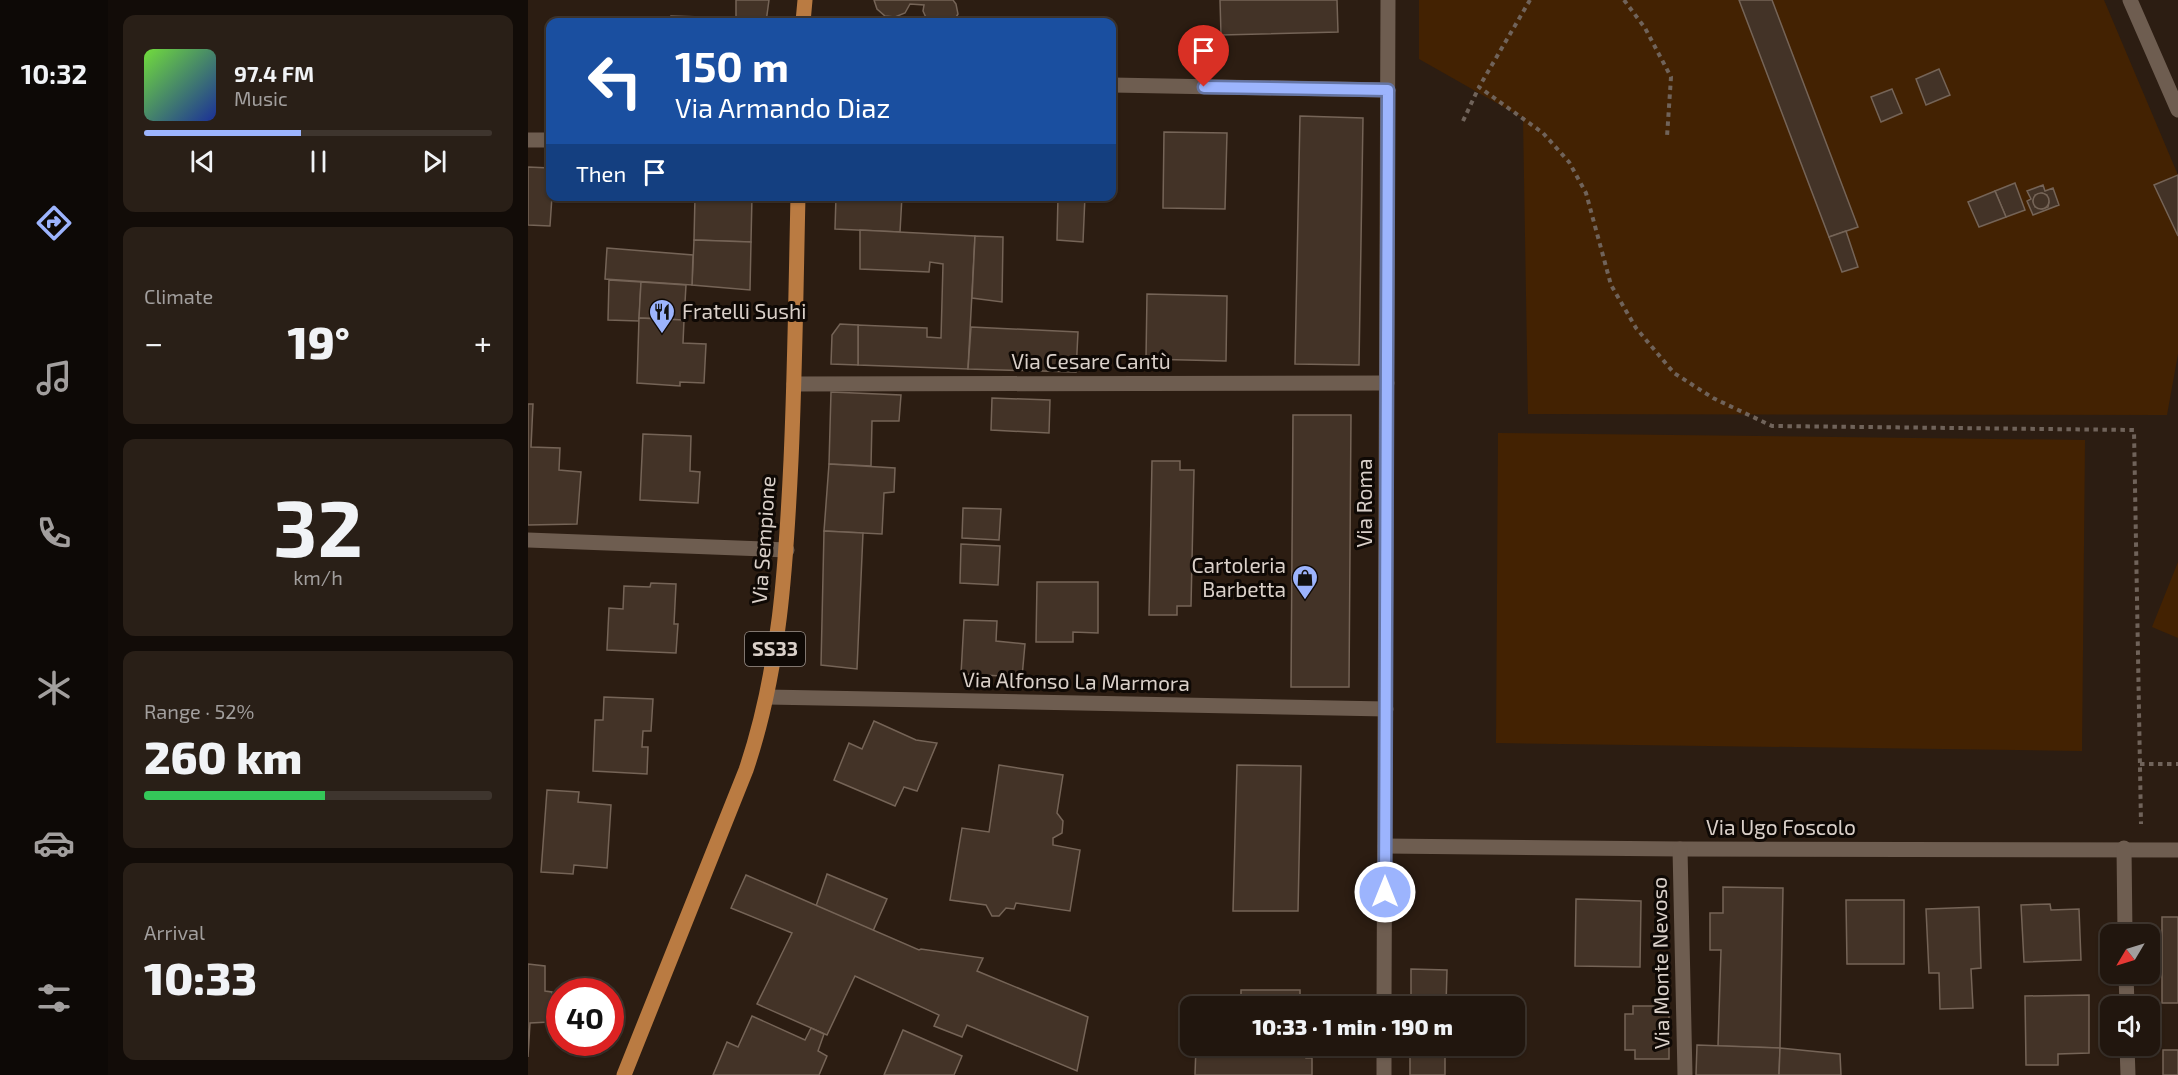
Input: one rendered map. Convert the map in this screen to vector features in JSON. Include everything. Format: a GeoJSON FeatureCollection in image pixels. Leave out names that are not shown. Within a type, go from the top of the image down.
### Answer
{"type":"FeatureCollection","features":[{"type":"Feature","properties":{"kind":"main road"},"geometry":{"type":"LineString","coordinates":[[804,18],[805,0]]}},
{"type":"Feature","properties":{"kind":"main road","name":"Via Sempione"},"geometry":{"type":"LineString","coordinates":[[624,1075],[746,770],[758,735],[766,697],[774,655],[787,550],[794,384],[798,201]]}},
{"type":"Feature","properties":{"kind":"street","name":"Via Roma"},"geometry":{"type":"LineString","coordinates":[[1384,996],[1388,0]]}},
{"type":"Feature","properties":{"kind":"street"},"geometry":{"type":"LineString","coordinates":[[2130,0],[2178,110]]}},
{"type":"Feature","properties":{"kind":"street"},"geometry":{"type":"LineString","coordinates":[[1116,85],[1388,90]]}},
{"type":"Feature","properties":{"kind":"street"},"geometry":{"type":"LineString","coordinates":[[528,140],[546,140]]}},
{"type":"Feature","properties":{"kind":"street","name":"Via Cesare Cantù"},"geometry":{"type":"LineString","coordinates":[[794,384],[1387,383]]}},
{"type":"Feature","properties":{"kind":"street"},"geometry":{"type":"LineString","coordinates":[[528,540],[787,550]]}},
{"type":"Feature","properties":{"kind":"street","name":"Via Alfonso La Marmora"},"geometry":{"type":"LineString","coordinates":[[766,697],[1386,709]]}},
{"type":"Feature","properties":{"kind":"street","name":"Via Ugo Foscolo"},"geometry":{"type":"LineString","coordinates":[[1385,846],[1680,849],[2178,849]]}},
{"type":"Feature","properties":{"kind":"street"},"geometry":{"type":"LineString","coordinates":[[2124,848],[2125,924]]}},
{"type":"Feature","properties":{"kind":"street","name":"Via Monte Nevoso"},"geometry":{"type":"LineString","coordinates":[[1680,849],[1685,1075]]}},
{"type":"Feature","properties":{"kind":"street"},"geometry":{"type":"LineString","coordinates":[[1384,1056],[1384,1075]]}},
{"type":"Feature","properties":{"kind":"street"},"geometry":{"type":"LineString","coordinates":[[2127,1056],[2128,1075]]}},
{"type":"Feature","properties":{"kind":"path"},"geometry":{"type":"LineString","coordinates":[[1463,121],[1479,87],[1530,0]]}},
{"type":"Feature","properties":{"kind":"path"},"geometry":{"type":"LineString","coordinates":[[1624,0],[1645,28],[1671,76],[1667,137]]}},
{"type":"Feature","properties":{"kind":"path"},"geometry":{"type":"LineString","coordinates":[[1479,87],[1543,134],[1569,162],[1586,193],[1611,285],[1636,328],[1674,373],[1713,398],[1772,426],[2134,430],[2142,849]]}},
{"type":"Feature","properties":{"kind":"path"},"geometry":{"type":"LineString","coordinates":[[2140,764],[2178,764]]}},
{"type":"Feature","properties":{"kind":"shaded area"},"geometry":{"type":"Polygon","coordinates":[[[1419,0],[2104,0],[2178,175],[2178,354],[2167,415],[1528,414],[1523,118],[1419,59],[1419,0]]]}},
{"type":"Feature","properties":{"kind":"shaded area"},"geometry":{"type":"Polygon","coordinates":[[[1498,433],[2085,440],[2082,751],[1496,743],[1498,433]]]}},
{"type":"Feature","properties":{"kind":"shaded area"},"geometry":{"type":"Polygon","coordinates":[[[2178,562],[2178,638],[2152,627],[2178,562]]]}},
{"type":"Feature","properties":{"kind":"building"},"geometry":{"type":"Polygon","coordinates":[[[736,0],[769,0],[767,18],[736,18],[736,0]]]}},
{"type":"Feature","properties":{"kind":"building"},"geometry":{"type":"Polygon","coordinates":[[[874,0],[953,0],[958,14],[956,18],[926,18],[923,11],[924,5],[910,4],[905,13],[895,17],[885,16],[877,9],[874,0]]]}},
{"type":"Feature","properties":{"kind":"building"},"geometry":{"type":"Polygon","coordinates":[[[1220,0],[1337,0],[1338,32],[1221,35],[1220,0]]]}},
{"type":"Feature","properties":{"kind":"building"},"geometry":{"type":"Polygon","coordinates":[[[1739,0],[1772,0],[1858,227],[1829,237],[1739,0]]]}},
{"type":"Feature","properties":{"kind":"building"},"geometry":{"type":"Polygon","coordinates":[[[671,16],[736,18],[671,18],[671,16]]]}},
{"type":"Feature","properties":{"kind":"building"},"geometry":{"type":"Polygon","coordinates":[[[1939,69],[1950,95],[1926,105],[1916,79],[1939,69]]]}},
{"type":"Feature","properties":{"kind":"building"},"geometry":{"type":"Polygon","coordinates":[[[1892,89],[1902,113],[1881,122],[1871,97],[1892,89]]]}},
{"type":"Feature","properties":{"kind":"building"},"geometry":{"type":"Polygon","coordinates":[[[1300,116],[1363,118],[1359,365],[1295,364],[1300,116]]]}},
{"type":"Feature","properties":{"kind":"building"},"geometry":{"type":"Polygon","coordinates":[[[1164,132],[1227,133],[1225,209],[1163,208],[1164,132]]]}},
{"type":"Feature","properties":{"kind":"building"},"geometry":{"type":"Polygon","coordinates":[[[528,167],[546,168],[546,201],[552,201],[550,226],[528,225],[528,167]]]}},
{"type":"Feature","properties":{"kind":"building"},"geometry":{"type":"Polygon","coordinates":[[[2178,175],[2178,236],[2154,185],[2178,175]]]}},
{"type":"Feature","properties":{"kind":"building"},"geometry":{"type":"Polygon","coordinates":[[[2015,183],[2025,210],[2006,217],[1995,191],[2015,183]]]}},
{"type":"Feature","properties":{"kind":"building"},"geometry":{"type":"Polygon","coordinates":[[[2043,185],[2045,191],[2053,188],[2059,205],[2033,215],[2027,201],[2031,199],[2027,191],[2043,185]],[[2042,193],[2035,195],[2033,201],[2035,207],[2042,209],[2048,207],[2047,195],[2042,193]]]}},
{"type":"Feature","properties":{"kind":"building"},"geometry":{"type":"Polygon","coordinates":[[[1995,191],[2006,217],[1979,227],[1968,202],[1995,191]]]}},
{"type":"Feature","properties":{"kind":"building"},"geometry":{"type":"Polygon","coordinates":[[[2041,193],[2047,195],[2049,201],[2047,207],[2041,209],[2035,207],[2033,201],[2035,195],[2041,193]]]}},
{"type":"Feature","properties":{"kind":"building"},"geometry":{"type":"Polygon","coordinates":[[[695,201],[752,201],[751,242],[694,240],[695,201]]]}},
{"type":"Feature","properties":{"kind":"building"},"geometry":{"type":"Polygon","coordinates":[[[836,201],[902,201],[900,232],[835,229],[836,201]]]}},
{"type":"Feature","properties":{"kind":"building"},"geometry":{"type":"Polygon","coordinates":[[[1058,201],[1085,201],[1083,242],[1057,240],[1058,201]]]}},
{"type":"Feature","properties":{"kind":"building"},"geometry":{"type":"Polygon","coordinates":[[[860,230],[975,236],[968,369],[858,365],[858,325],[927,328],[927,337],[941,338],[943,264],[930,262],[929,272],[860,269],[860,230]]]}},
{"type":"Feature","properties":{"kind":"building"},"geometry":{"type":"Polygon","coordinates":[[[1846,231],[1858,267],[1842,272],[1829,237],[1846,231]]]}},
{"type":"Feature","properties":{"kind":"building"},"geometry":{"type":"Polygon","coordinates":[[[975,236],[1003,237],[1002,302],[972,298],[975,236]]]}},
{"type":"Feature","properties":{"kind":"building"},"geometry":{"type":"Polygon","coordinates":[[[694,240],[751,242],[750,290],[692,285],[694,240]]]}},
{"type":"Feature","properties":{"kind":"building"},"geometry":{"type":"Polygon","coordinates":[[[607,248],[693,255],[692,285],[605,279],[607,248]]]}},
{"type":"Feature","properties":{"kind":"building"},"geometry":{"type":"Polygon","coordinates":[[[609,280],[641,282],[639,321],[608,320],[609,280]]]}},
{"type":"Feature","properties":{"kind":"building"},"geometry":{"type":"Polygon","coordinates":[[[641,282],[686,285],[684,320],[639,318],[641,282]]]}},
{"type":"Feature","properties":{"kind":"building"},"geometry":{"type":"Polygon","coordinates":[[[1147,294],[1227,296],[1226,361],[1146,359],[1147,294]]]}},
{"type":"Feature","properties":{"kind":"building"},"geometry":{"type":"Polygon","coordinates":[[[639,318],[684,320],[683,343],[706,344],[704,383],[680,382],[680,386],[637,383],[639,318]]]}},
{"type":"Feature","properties":{"kind":"building"},"geometry":{"type":"Polygon","coordinates":[[[840,324],[858,325],[858,365],[831,364],[832,335],[840,324]]]}},
{"type":"Feature","properties":{"kind":"building"},"geometry":{"type":"Polygon","coordinates":[[[971,327],[1078,332],[1076,372],[968,369],[971,327]]]}},
{"type":"Feature","properties":{"kind":"building"},"geometry":{"type":"Polygon","coordinates":[[[831,392],[901,395],[899,421],[872,421],[871,466],[829,464],[831,392]]]}},
{"type":"Feature","properties":{"kind":"building"},"geometry":{"type":"Polygon","coordinates":[[[992,398],[1050,400],[1049,433],[991,430],[992,398]]]}},
{"type":"Feature","properties":{"kind":"building"},"geometry":{"type":"Polygon","coordinates":[[[528,404],[533,404],[531,447],[560,448],[559,470],[581,472],[577,524],[528,525],[528,404]]]}},
{"type":"Feature","properties":{"kind":"building"},"geometry":{"type":"Polygon","coordinates":[[[1293,415],[1351,415],[1349,687],[1291,687],[1293,415]]]}},
{"type":"Feature","properties":{"kind":"building"},"geometry":{"type":"Polygon","coordinates":[[[643,434],[691,436],[690,471],[700,472],[698,503],[640,500],[643,434]]]}},
{"type":"Feature","properties":{"kind":"building"},"geometry":{"type":"Polygon","coordinates":[[[1152,461],[1180,461],[1180,470],[1194,470],[1191,606],[1177,606],[1177,615],[1149,615],[1152,461]]]}},
{"type":"Feature","properties":{"kind":"building"},"geometry":{"type":"Polygon","coordinates":[[[829,464],[895,468],[894,492],[884,493],[882,534],[824,531],[829,464]]]}},
{"type":"Feature","properties":{"kind":"building"},"geometry":{"type":"Polygon","coordinates":[[[963,508],[1001,509],[999,540],[962,538],[963,508]]]}},
{"type":"Feature","properties":{"kind":"building"},"geometry":{"type":"Polygon","coordinates":[[[824,531],[863,533],[857,669],[821,665],[824,531]]]}},
{"type":"Feature","properties":{"kind":"building"},"geometry":{"type":"Polygon","coordinates":[[[961,544],[1000,546],[998,585],[960,583],[961,544]]]}},
{"type":"Feature","properties":{"kind":"building"},"geometry":{"type":"Polygon","coordinates":[[[1037,582],[1098,582],[1098,633],[1073,632],[1073,642],[1036,642],[1037,582]]]}},
{"type":"Feature","properties":{"kind":"building"},"geometry":{"type":"Polygon","coordinates":[[[651,583],[676,584],[674,624],[678,624],[676,653],[607,650],[609,608],[623,609],[624,586],[650,587],[651,583]]]}},
{"type":"Feature","properties":{"kind":"building"},"geometry":{"type":"Polygon","coordinates":[[[964,620],[997,621],[996,641],[1025,644],[1022,677],[961,674],[964,620]]]}},
{"type":"Feature","properties":{"kind":"building"},"geometry":{"type":"Polygon","coordinates":[[[604,697],[653,699],[651,731],[643,731],[642,747],[648,747],[647,774],[593,771],[595,720],[603,720],[604,697]]]}},
{"type":"Feature","properties":{"kind":"building"},"geometry":{"type":"Polygon","coordinates":[[[874,721],[916,740],[937,743],[917,791],[904,787],[895,806],[834,780],[849,743],[862,749],[874,721]]]}},
{"type":"Feature","properties":{"kind":"building"},"geometry":{"type":"Polygon","coordinates":[[[999,765],[1063,775],[1057,813],[1063,821],[1062,833],[1053,838],[1053,845],[1080,850],[1070,911],[1016,903],[1014,909],[1006,908],[999,916],[992,916],[986,905],[950,900],[962,828],[989,832],[999,765]]]}},
{"type":"Feature","properties":{"kind":"building"},"geometry":{"type":"Polygon","coordinates":[[[1237,765],[1301,766],[1298,911],[1233,911],[1237,765]]]}},
{"type":"Feature","properties":{"kind":"building"},"geometry":{"type":"Polygon","coordinates":[[[547,790],[579,792],[578,802],[611,805],[607,868],[574,865],[573,874],[541,872],[547,790]]]}},
{"type":"Feature","properties":{"kind":"building"},"geometry":{"type":"Polygon","coordinates":[[[827,874],[887,899],[873,931],[816,906],[827,874]]]}},
{"type":"Feature","properties":{"kind":"building"},"geometry":{"type":"Polygon","coordinates":[[[746,875],[919,950],[983,958],[977,971],[1088,1017],[1077,1071],[967,1025],[962,1037],[934,1026],[939,1015],[855,976],[827,1035],[757,1004],[792,933],[731,908],[746,875]]]}},
{"type":"Feature","properties":{"kind":"building"},"geometry":{"type":"Polygon","coordinates":[[[1723,887],[1783,888],[1780,1048],[1718,1046],[1721,950],[1710,950],[1710,913],[1723,913],[1723,887]]]}},
{"type":"Feature","properties":{"kind":"building"},"geometry":{"type":"Polygon","coordinates":[[[1576,899],[1641,901],[1640,967],[1575,966],[1576,899]]]}},
{"type":"Feature","properties":{"kind":"building"},"geometry":{"type":"Polygon","coordinates":[[[1846,900],[1904,900],[1904,964],[1847,964],[1846,900]]]}},
{"type":"Feature","properties":{"kind":"building"},"geometry":{"type":"Polygon","coordinates":[[[2050,904],[2051,910],[2079,909],[2081,960],[2024,962],[2021,905],[2050,904]]]}},
{"type":"Feature","properties":{"kind":"building"},"geometry":{"type":"Polygon","coordinates":[[[1979,907],[1981,968],[1971,969],[1973,1008],[1940,1009],[1939,973],[1929,973],[1926,909],[1979,907]]]}},
{"type":"Feature","properties":{"kind":"building"},"geometry":{"type":"Polygon","coordinates":[[[2162,917],[2178,917],[2178,1003],[2162,1003],[2162,917]]]}},
{"type":"Feature","properties":{"kind":"building"},"geometry":{"type":"Polygon","coordinates":[[[528,964],[545,966],[546,1022],[530,1023],[528,1057],[528,964]]]}},
{"type":"Feature","properties":{"kind":"building"},"geometry":{"type":"Polygon","coordinates":[[[1411,969],[1447,970],[1446,996],[1411,996],[1411,969]]]}},
{"type":"Feature","properties":{"kind":"building"},"geometry":{"type":"Polygon","coordinates":[[[1241,990],[1300,990],[1300,996],[1241,996],[1241,990]]]}},
{"type":"Feature","properties":{"kind":"building"},"geometry":{"type":"Polygon","coordinates":[[[2089,995],[2089,1053],[2058,1054],[2058,1065],[2026,1065],[2025,996],[2089,995]]]}},
{"type":"Feature","properties":{"kind":"building"},"geometry":{"type":"Polygon","coordinates":[[[1633,1006],[1669,1006],[1669,1059],[1635,1059],[1635,1050],[1625,1050],[1625,1014],[1633,1014],[1633,1006]]]}},
{"type":"Feature","properties":{"kind":"building"},"geometry":{"type":"Polygon","coordinates":[[[752,1016],[805,1040],[811,1028],[824,1034],[818,1051],[827,1056],[819,1075],[713,1075],[727,1042],[738,1047],[752,1016]]]}},
{"type":"Feature","properties":{"kind":"building"},"geometry":{"type":"Polygon","coordinates":[[[903,1030],[962,1056],[954,1075],[884,1075],[903,1030]]]}},
{"type":"Feature","properties":{"kind":"building"},"geometry":{"type":"Polygon","coordinates":[[[1697,1045],[1780,1048],[1779,1075],[1696,1075],[1697,1045]]]}},
{"type":"Feature","properties":{"kind":"building"},"geometry":{"type":"Polygon","coordinates":[[[1780,1048],[1840,1054],[1841,1075],[1779,1075],[1780,1048]]]}},
{"type":"Feature","properties":{"kind":"building"},"geometry":{"type":"Polygon","coordinates":[[[2163,1050],[2178,1050],[2178,1075],[2163,1075],[2163,1050]]]}},
{"type":"Feature","properties":{"kind":"building"},"geometry":{"type":"Polygon","coordinates":[[[1196,1056],[1306,1056],[1306,1058],[1312,1058],[1312,1075],[1195,1075],[1196,1056]]]}},
{"type":"Feature","properties":{"kind":"building"},"geometry":{"type":"Polygon","coordinates":[[[1410,1056],[1445,1056],[1445,1075],[1410,1075],[1410,1056]]]}},
{"type":"Feature","properties":{"kind":"place","name":"Fratelli Sushi"},"geometry":{"type":"Point","coordinates":[662,335]}},
{"type":"Feature","properties":{"kind":"place","name":"Cartoleria Barbetta"},"geometry":{"type":"Point","coordinates":[1305,601]}},
{"type":"Feature","properties":{"kind":"route"},"geometry":{"type":"LineString","coordinates":[[1204,87],[1388,90],[1385,892]]}}]}
